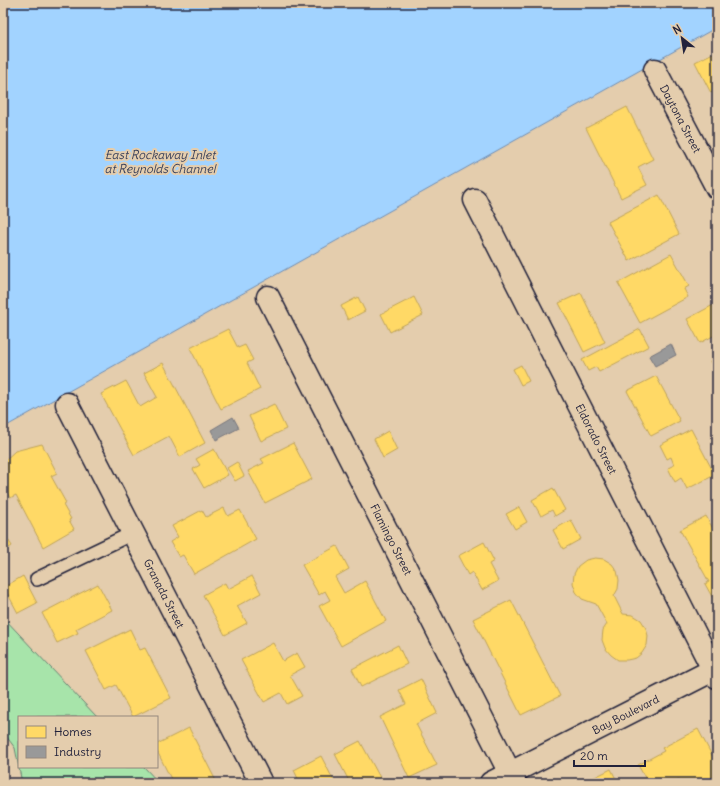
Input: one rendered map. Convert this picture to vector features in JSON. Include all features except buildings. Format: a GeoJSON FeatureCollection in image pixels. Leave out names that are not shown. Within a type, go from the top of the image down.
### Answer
{"type":"FeatureCollection","features":[{"type":"Feature","properties":{"kind":"street","name":"Daytona Street"},"geometry":{"type":"LineString","coordinates":[[655,70],[717,188]]}},
{"type":"Feature","properties":{"kind":"street","name":"Eldorado Street"},"geometry":{"type":"LineString","coordinates":[[475,200],[716,672]]}},
{"type":"Feature","properties":{"kind":"street","name":"Flamingo Street"},"geometry":{"type":"LineString","coordinates":[[268,297],[505,780]]}},
{"type":"Feature","properties":{"kind":"street","name":"Granada Street"},"geometry":{"type":"LineString","coordinates":[[67,404],[261,783]]}},
{"type":"Feature","properties":{"kind":"street","name":"Bay Boulevard"},"geometry":{"type":"LineString","coordinates":[[505,780],[716,672]]}},
{"type":"Feature","properties":{"kind":"lane"},"geometry":{"type":"LineString","coordinates":[[37,580],[133,533]]}},
{"type":"Feature","properties":{"kind":"green space"},"geometry":{"type":"Polygon","coordinates":[[[3,617],[96,716],[18,716],[18,763],[15,748],[3,732],[3,617]]]}},
{"type":"Feature","properties":{"kind":"green space"},"geometry":{"type":"Polygon","coordinates":[[[19,768],[145,768],[159,783],[22,783],[19,768]]]}},
{"type":"Feature","properties":{"kind":"water","name":"East Rockaway Inlet at Reynolds Channel"},"geometry":{"type":"Polygon","coordinates":[[[3,3],[717,3],[717,27],[3,428],[3,3]]]}}]}
